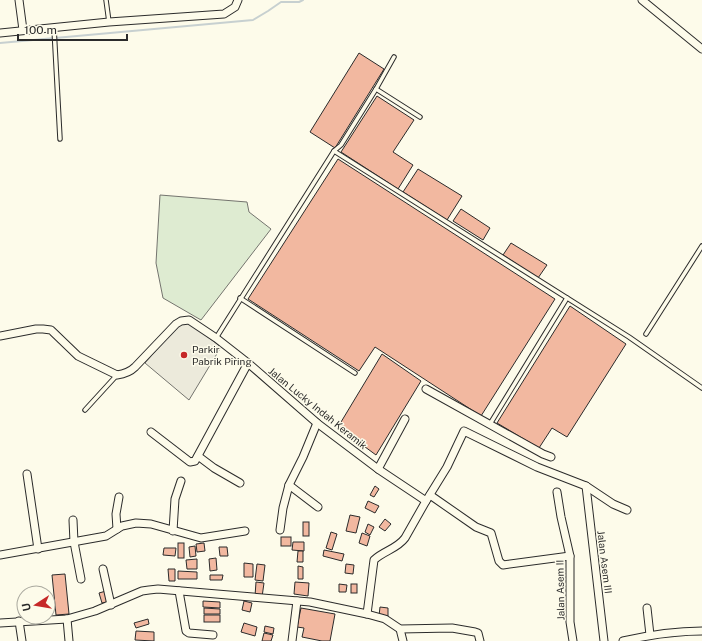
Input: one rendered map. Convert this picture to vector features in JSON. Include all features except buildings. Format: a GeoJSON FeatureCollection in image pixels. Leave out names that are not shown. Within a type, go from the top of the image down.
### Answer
{"type":"FeatureCollection","features":[{"type":"Feature","properties":{"kind":"street"},"geometry":{"type":"LineString","coordinates":[[19,0],[23,30]]}},
{"type":"Feature","properties":{"kind":"street"},"geometry":{"type":"LineString","coordinates":[[0,33],[23,30],[55,31],[108,22],[224,14],[235,8],[238,0]]}},
{"type":"Feature","properties":{"kind":"street"},"geometry":{"type":"LineString","coordinates":[[642,0],[702,48]]}},
{"type":"Feature","properties":{"kind":"street","name":"Jalan Lucky Indah Keramik"},"geometry":{"type":"LineString","coordinates":[[117,375],[125,374],[135,368],[172,327],[181,321],[189,320],[216,338],[248,363],[317,423],[378,469],[491,534],[499,561],[503,565],[570,556]]}},
{"type":"Feature","properties":{"kind":"street"},"geometry":{"type":"LineString","coordinates":[[0,336],[43,329],[51,330],[78,356],[117,375]]}},
{"type":"Feature","properties":{"kind":"street"},"geometry":{"type":"LineString","coordinates":[[151,432],[190,462],[195,461],[239,377],[248,363]]}},
{"type":"Feature","properties":{"kind":"street"},"geometry":{"type":"LineString","coordinates":[[426,389],[551,457]]}},
{"type":"Feature","properties":{"kind":"street"},"geometry":{"type":"LineString","coordinates":[[378,469],[405,419]]}},
{"type":"Feature","properties":{"kind":"street"},"geometry":{"type":"LineString","coordinates":[[280,530],[283,508],[289,485],[303,457],[317,423]]}},
{"type":"Feature","properties":{"kind":"street"},"geometry":{"type":"LineString","coordinates":[[367,614],[374,560],[402,543],[447,467],[464,431],[537,467],[586,486],[613,504],[627,510]]}},
{"type":"Feature","properties":{"kind":"street"},"geometry":{"type":"LineString","coordinates":[[198,456],[240,484]]}},
{"type":"Feature","properties":{"kind":"street"},"geometry":{"type":"LineString","coordinates":[[27,474],[38,549]]}},
{"type":"Feature","properties":{"kind":"street"},"geometry":{"type":"LineString","coordinates":[[173,531],[175,499],[181,481]]}},
{"type":"Feature","properties":{"kind":"street"},"geometry":{"type":"LineString","coordinates":[[289,485],[318,507]]}},
{"type":"Feature","properties":{"kind":"street","name":"Jalan Asem III"},"geometry":{"type":"LineString","coordinates":[[586,486],[604,641]]}},
{"type":"Feature","properties":{"kind":"street","name":"Jalan Asem II"},"geometry":{"type":"LineString","coordinates":[[557,492],[570,556],[570,622],[573,641]]}},
{"type":"Feature","properties":{"kind":"street"},"geometry":{"type":"LineString","coordinates":[[117,529],[116,514],[119,497]]}},
{"type":"Feature","properties":{"kind":"street"},"geometry":{"type":"LineString","coordinates":[[73,520],[74,542],[81,579]]}},
{"type":"Feature","properties":{"kind":"street"},"geometry":{"type":"LineString","coordinates":[[0,555],[106,536],[127,524],[143,523],[155,525],[201,538],[245,531]]}},
{"type":"Feature","properties":{"kind":"street"},"geometry":{"type":"LineString","coordinates":[[103,569],[111,605]]}},
{"type":"Feature","properties":{"kind":"street"},"geometry":{"type":"LineString","coordinates":[[56,619],[67,619],[95,611],[149,590],[178,591],[310,602],[385,619],[400,629],[462,629],[478,633],[480,641]]}},
{"type":"Feature","properties":{"kind":"street"},"geometry":{"type":"LineString","coordinates":[[178,591],[186,631],[189,633],[213,634]]}},
{"type":"Feature","properties":{"kind":"street"},"geometry":{"type":"LineString","coordinates":[[292,641],[297,601]]}},
{"type":"Feature","properties":{"kind":"street"},"geometry":{"type":"LineString","coordinates":[[647,608],[650,635]]}},
{"type":"Feature","properties":{"kind":"street"},"geometry":{"type":"LineString","coordinates":[[67,619],[69,641]]}},
{"type":"Feature","properties":{"kind":"street"},"geometry":{"type":"LineString","coordinates":[[0,623],[16,621]]}},
{"type":"Feature","properties":{"kind":"street"},"geometry":{"type":"LineString","coordinates":[[20,625],[22,641]]}},
{"type":"Feature","properties":{"kind":"street"},"geometry":{"type":"LineString","coordinates":[[400,629],[403,641]]}},
{"type":"Feature","properties":{"kind":"street"},"geometry":{"type":"LineString","coordinates":[[623,641],[650,635],[680,631],[702,631]]}},
{"type":"Feature","properties":{"kind":"lane"},"geometry":{"type":"LineString","coordinates":[[106,0],[108,22]]}},
{"type":"Feature","properties":{"kind":"lane"},"geometry":{"type":"LineString","coordinates":[[55,31],[60,139]]}},
{"type":"Feature","properties":{"kind":"lane"},"geometry":{"type":"LineString","coordinates":[[216,338],[334,151],[341,145],[394,57]]}},
{"type":"Feature","properties":{"kind":"lane"},"geometry":{"type":"LineString","coordinates":[[376,89],[420,117]]}},
{"type":"Feature","properties":{"kind":"lane"},"geometry":{"type":"LineString","coordinates":[[334,151],[629,336],[702,388]]}},
{"type":"Feature","properties":{"kind":"lane"},"geometry":{"type":"LineString","coordinates":[[646,334],[702,246]]}},
{"type":"Feature","properties":{"kind":"lane"},"geometry":{"type":"LineString","coordinates":[[240,298],[355,373]]}},
{"type":"Feature","properties":{"kind":"lane"},"geometry":{"type":"LineString","coordinates":[[490,424],[567,298]]}},
{"type":"Feature","properties":{"kind":"lane"},"geometry":{"type":"LineString","coordinates":[[85,410],[117,375]]}},
{"type":"Feature","properties":{"kind":"green space"},"geometry":{"type":"Polygon","coordinates":[[[160,195],[247,202],[249,212],[271,229],[201,320],[163,298],[156,263],[160,195]]]}},
{"type":"Feature","properties":{"kind":"shaded area","name":"Parkir Pabrik Piring"},"geometry":{"type":"Polygon","coordinates":[[[189,323],[221,347],[189,400],[145,363],[176,327],[189,323]]]}},
{"type":"Feature","properties":{"kind":"waterway"},"geometry":{"type":"LineString","coordinates":[[0,43],[253,20],[281,2],[299,2],[303,0]]}},
{"type":"Feature","properties":{"kind":"place","name":"Parkir Pabrik Piring"},"geometry":{"type":"Point","coordinates":[184,355]}}]}
